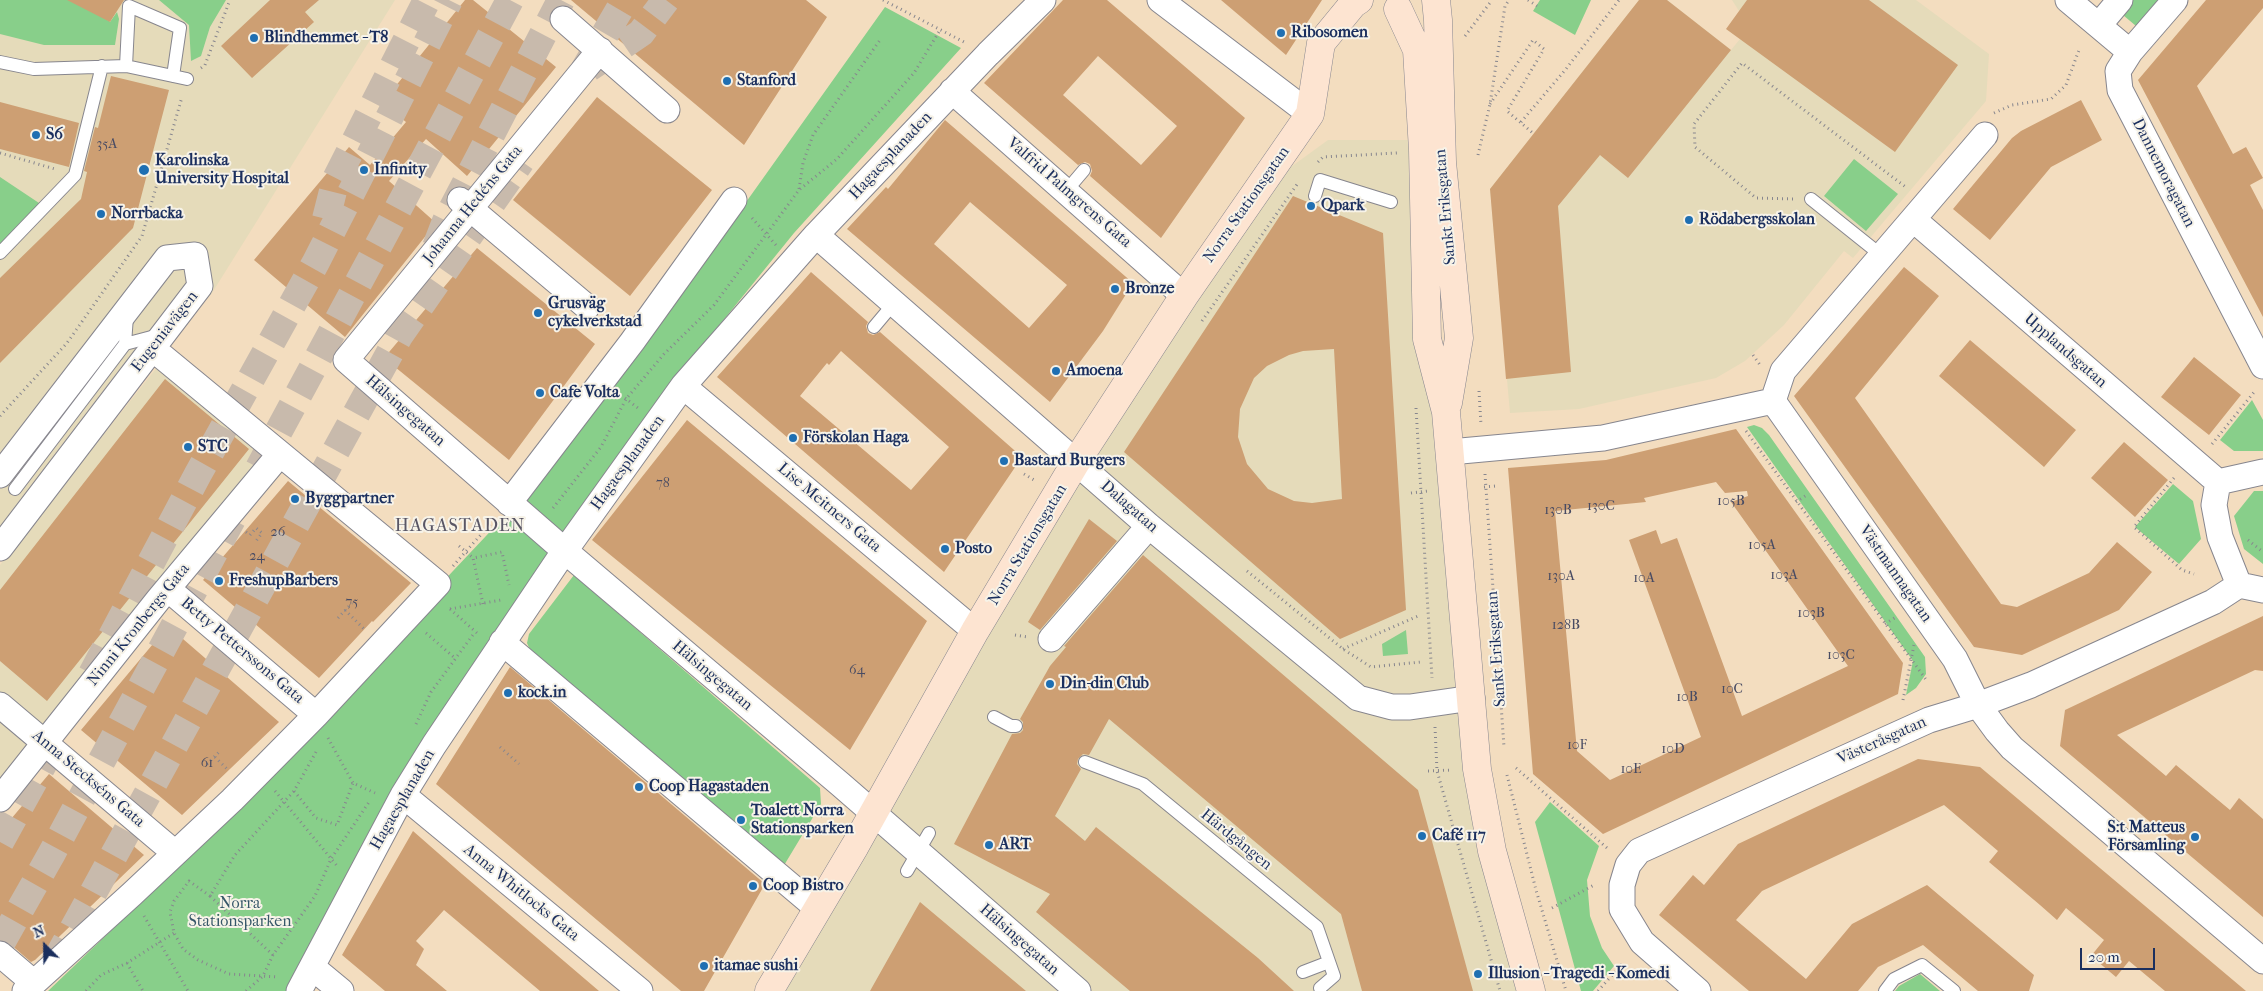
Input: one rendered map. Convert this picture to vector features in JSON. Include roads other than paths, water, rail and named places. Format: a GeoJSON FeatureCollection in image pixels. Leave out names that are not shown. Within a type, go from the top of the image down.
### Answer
{"type":"FeatureCollection","features":[{"type":"Feature","properties":{"kind":"main road"},"geometry":{"type":"LineString","coordinates":[[1310,114],[1311,40],[1336,0]]}},
{"type":"Feature","properties":{"kind":"main road","name":"Norra Stationsgatan"},"geometry":{"type":"LineString","coordinates":[[768,991],[873,813],[975,631],[1076,462],[1184,296],[1310,114],[1321,43],[1353,4],[1359,0]]}},
{"type":"Feature","properties":{"kind":"main road"},"geometry":{"type":"LineString","coordinates":[[1387,4],[1416,5],[1424,0]]}},
{"type":"Feature","properties":{"kind":"main road","name":"Sankt Eriksgatan"},"geometry":{"type":"LineString","coordinates":[[1436,0],[1442,162],[1459,338],[1446,412]]}},
{"type":"Feature","properties":{"kind":"main road","name":"Sankt Eriksgatan"},"geometry":{"type":"LineString","coordinates":[[1387,4],[1417,50],[1424,157],[1427,339],[1446,412],[1477,769],[1492,851],[1531,991]]}},
{"type":"Feature","properties":{"kind":"street","name":"Hagaesplanaden"},"geometry":{"type":"LineString","coordinates":[[317,981],[392,790],[492,639],[565,551],[683,386],[816,235],[952,91],[1043,0]]}},
{"type":"Feature","properties":{"kind":"street"},"geometry":{"type":"LineString","coordinates":[[1160,0],[1310,114]]}},
{"type":"Feature","properties":{"kind":"street"},"geometry":{"type":"LineString","coordinates":[[2068,0],[2130,52]]}},
{"type":"Feature","properties":{"kind":"street"},"geometry":{"type":"LineString","coordinates":[[2098,25],[2120,0]]}},
{"type":"Feature","properties":{"kind":"street","name":"Dannemoragatan"},"geometry":{"type":"LineString","coordinates":[[2175,0],[2130,52],[2118,71],[2120,90],[2263,366]]}},
{"type":"Feature","properties":{"kind":"street"},"geometry":{"type":"LineString","coordinates":[[563,19],[667,110]]}},
{"type":"Feature","properties":{"kind":"street","name":"Johanna Hedéns Gata"},"geometry":{"type":"LineString","coordinates":[[346,360],[466,204],[600,50]]}},
{"type":"Feature","properties":{"kind":"street","name":"Valfrid Palmgrens Gata"},"geometry":{"type":"LineString","coordinates":[[952,91],[1067,190],[1184,296]]}},
{"type":"Feature","properties":{"kind":"street"},"geometry":{"type":"LineString","coordinates":[[1450,452],[1603,438],[1773,401],[1783,371],[1881,255],[1914,220],[1989,124]]}},
{"type":"Feature","properties":{"kind":"street"},"geometry":{"type":"LineString","coordinates":[[509,503],[626,350],[734,200]]}},
{"type":"Feature","properties":{"kind":"street"},"geometry":{"type":"LineString","coordinates":[[466,204],[587,307]]}},
{"type":"Feature","properties":{"kind":"street","name":"Upplandsgatan"},"geometry":{"type":"LineString","coordinates":[[1914,220],[2218,482]]}},
{"type":"Feature","properties":{"kind":"street","name":"Dalagatan"},"geometry":{"type":"LineString","coordinates":[[816,235],[895,302],[1149,526],[1358,698],[1392,707],[1410,707],[1472,698]]}},
{"type":"Feature","properties":{"kind":"street","name":"Eugeniavägen"},"geometry":{"type":"LineString","coordinates":[[0,548],[200,286],[195,255],[167,258],[128,307],[8,482]]}},
{"type":"Feature","properties":{"kind":"street"},"geometry":{"type":"LineString","coordinates":[[0,954],[29,987],[175,853],[440,593],[280,454],[157,341]]}},
{"type":"Feature","properties":{"kind":"street","name":"Hälsingegatan"},"geometry":{"type":"LineString","coordinates":[[346,360],[509,503],[873,813],[1078,991]]}},
{"type":"Feature","properties":{"kind":"street","name":"Lise Meitners Gata"},"geometry":{"type":"LineString","coordinates":[[683,386],[975,631]]}},
{"type":"Feature","properties":{"kind":"street","name":"Västmannagatan"},"geometry":{"type":"LineString","coordinates":[[1773,401],[1955,659],[1978,705],[2012,748],[2263,961]]}},
{"type":"Feature","properties":{"kind":"street","name":"Ninni Kronbergs Gata"},"geometry":{"type":"LineString","coordinates":[[0,799],[168,588],[280,454]]}},
{"type":"Feature","properties":{"kind":"street"},"geometry":{"type":"LineString","coordinates":[[2263,472],[2218,482],[2214,505],[2220,537],[2239,585],[2263,590]]}},
{"type":"Feature","properties":{"kind":"street"},"geometry":{"type":"LineString","coordinates":[[1050,639],[1149,526]]}},
{"type":"Feature","properties":{"kind":"street","name":"Västeråsgatan"},"geometry":{"type":"LineString","coordinates":[[1698,991],[1658,958],[1642,942],[1622,909],[1622,885],[1628,866],[1639,851],[1929,720],[1978,705],[2031,685],[2204,606],[2239,585]]}},
{"type":"Feature","properties":{"kind":"street","name":"Betty Petterssons Gata"},"geometry":{"type":"LineString","coordinates":[[168,588],[316,715]]}},
{"type":"Feature","properties":{"kind":"street"},"geometry":{"type":"LineString","coordinates":[[492,639],[817,908]]}},
{"type":"Feature","properties":{"kind":"street","name":"Anna Steckséns Gata"},"geometry":{"type":"LineString","coordinates":[[0,705],[175,853]]}},
{"type":"Feature","properties":{"kind":"street","name":"Anna Whitlocks Gata"},"geometry":{"type":"LineString","coordinates":[[392,790],[422,812],[640,991]]}},
{"type":"Feature","properties":{"kind":"lane"},"geometry":{"type":"LineString","coordinates":[[126,66],[129,6],[180,28],[173,76]]}},
{"type":"Feature","properties":{"kind":"lane"},"geometry":{"type":"LineString","coordinates":[[0,62],[34,69],[126,66],[187,79]]}},
{"type":"Feature","properties":{"kind":"lane"},"geometry":{"type":"LineString","coordinates":[[0,253],[75,175],[102,66]]}},
{"type":"Feature","properties":{"kind":"lane"},"geometry":{"type":"LineString","coordinates":[[1067,190],[1084,170]]}},
{"type":"Feature","properties":{"kind":"lane"},"geometry":{"type":"LineString","coordinates":[[1315,196],[1320,180],[1391,202]]}},
{"type":"Feature","properties":{"kind":"lane"},"geometry":{"type":"LineString","coordinates":[[1811,199],[1881,255]]}},
{"type":"Feature","properties":{"kind":"lane"},"geometry":{"type":"LineString","coordinates":[[874,327],[895,302]]}},
{"type":"Feature","properties":{"kind":"lane"},"geometry":{"type":"LineString","coordinates":[[8,482],[126,344],[128,307]]}},
{"type":"Feature","properties":{"kind":"lane"},"geometry":{"type":"LineString","coordinates":[[126,344],[157,341]]}},
{"type":"Feature","properties":{"kind":"lane"},"geometry":{"type":"LineString","coordinates":[[994,717],[1011,726],[1016,726]]}},
{"type":"Feature","properties":{"kind":"lane","name":"Härdgången"},"geometry":{"type":"LineString","coordinates":[[1085,762],[1143,784],[1317,927],[1334,976],[1320,988]]}},
{"type":"Feature","properties":{"kind":"lane"},"geometry":{"type":"LineString","coordinates":[[1303,972],[1329,962]]}},
{"type":"Feature","properties":{"kind":"lane"},"geometry":{"type":"LineString","coordinates":[[1885,991],[1894,979],[1922,965],[1954,991]]}},
{"type":"Feature","properties":{"kind":"tunnel"},"geometry":{"type":"LineString","coordinates":[[326,219],[336,179],[427,0]]}},
{"type":"Feature","properties":{"kind":"tunnel"},"geometry":{"type":"LineString","coordinates":[[92,674],[198,474],[316,262],[449,0]]}},
{"type":"Feature","properties":{"kind":"tunnel"},"geometry":{"type":"LineString","coordinates":[[259,468],[510,0]]}},
{"type":"Feature","properties":{"kind":"tunnel"},"geometry":{"type":"LineString","coordinates":[[436,247],[446,221],[561,0]]}},
{"type":"Feature","properties":{"kind":"tunnel"},"geometry":{"type":"LineString","coordinates":[[584,70],[625,0]]}},
{"type":"Feature","properties":{"kind":"tunnel"},"geometry":{"type":"LineString","coordinates":[[589,68],[641,33],[666,0]]}},
{"type":"Feature","properties":{"kind":"tunnel"},"geometry":{"type":"LineString","coordinates":[[53,966],[399,336],[521,161]]}},
{"type":"Feature","properties":{"kind":"tunnel"},"geometry":{"type":"LineString","coordinates":[[0,945],[52,853],[232,519]]}},
{"type":"Feature","properties":{"kind":"tunnel"},"geometry":{"type":"LineString","coordinates":[[0,842],[61,732]]}},
{"type":"Feature","properties":{"kind":"place","name":"Ribosomen"},"geometry":{"type":"Point","coordinates":[1281,33]}},
{"type":"Feature","properties":{"kind":"place","name":"Blindhemmet - T8"},"geometry":{"type":"Point","coordinates":[254,38]}},
{"type":"Feature","properties":{"kind":"place","name":"Stanford"},"geometry":{"type":"Point","coordinates":[727,81]}},
{"type":"Feature","properties":{"kind":"place","name":"S6"},"geometry":{"type":"Point","coordinates":[36,135]}},
{"type":"Feature","properties":{"kind":"place","name":"Karolinska University Hospital"},"geometry":{"type":"Point","coordinates":[144,170]}},
{"type":"Feature","properties":{"kind":"place","name":"Infinity"},"geometry":{"type":"Point","coordinates":[364,170]}},
{"type":"Feature","properties":{"kind":"place","name":"Qpark"},"geometry":{"type":"Point","coordinates":[1311,206]}},
{"type":"Feature","properties":{"kind":"place","name":"Norrbacka"},"geometry":{"type":"Point","coordinates":[101,214]}},
{"type":"Feature","properties":{"kind":"place","name":"Rödabergsskolan"},"geometry":{"type":"Point","coordinates":[1689,220]}},
{"type":"Feature","properties":{"kind":"place","name":"Bronze"},"geometry":{"type":"Point","coordinates":[1115,289]}},
{"type":"Feature","properties":{"kind":"place","name":"Grusväg cykelverkstad"},"geometry":{"type":"Point","coordinates":[538,313]}},
{"type":"Feature","properties":{"kind":"place","name":"Amoena"},"geometry":{"type":"Point","coordinates":[1056,371]}},
{"type":"Feature","properties":{"kind":"place","name":"Cafe Volta"},"geometry":{"type":"Point","coordinates":[540,393]}},
{"type":"Feature","properties":{"kind":"place","name":"Förskolan Haga"},"geometry":{"type":"Point","coordinates":[793,438]}},
{"type":"Feature","properties":{"kind":"place","name":"STC"},"geometry":{"type":"Point","coordinates":[188,447]}},
{"type":"Feature","properties":{"kind":"place","name":"Bastard Burgers"},"geometry":{"type":"Point","coordinates":[1004,461]}},
{"type":"Feature","properties":{"kind":"place","name":"Byggpartner"},"geometry":{"type":"Point","coordinates":[295,499]}},
{"type":"Feature","properties":{"kind":"place","name":"Posto"},"geometry":{"type":"Point","coordinates":[945,549]}},
{"type":"Feature","properties":{"kind":"place","name":"FreshupBarbers"},"geometry":{"type":"Point","coordinates":[219,581]}},
{"type":"Feature","properties":{"kind":"place","name":"Din-din Club"},"geometry":{"type":"Point","coordinates":[1050,684]}},
{"type":"Feature","properties":{"kind":"place","name":"kock.in"},"geometry":{"type":"Point","coordinates":[508,693]}},
{"type":"Feature","properties":{"kind":"place","name":"Coop Hagastaden"},"geometry":{"type":"Point","coordinates":[639,787]}},
{"type":"Feature","properties":{"kind":"place","name":"Toalett Norra Stationsparken"},"geometry":{"type":"Point","coordinates":[741,820]}},
{"type":"Feature","properties":{"kind":"place","name":"Café 117"},"geometry":{"type":"Point","coordinates":[1422,836]}},
{"type":"Feature","properties":{"kind":"place","name":"S:t Matteus Församling"},"geometry":{"type":"Point","coordinates":[2195,837]}},
{"type":"Feature","properties":{"kind":"place","name":"ART"},"geometry":{"type":"Point","coordinates":[989,845]}},
{"type":"Feature","properties":{"kind":"place","name":"Coop Bistro"},"geometry":{"type":"Point","coordinates":[753,886]}},
{"type":"Feature","properties":{"kind":"place","name":"itamae sushi"},"geometry":{"type":"Point","coordinates":[704,966]}},
{"type":"Feature","properties":{"kind":"place","name":"Illusion - Tragedi - Komedi"},"geometry":{"type":"Point","coordinates":[1478,974]}},
{"type":"Feature","properties":{"kind":"district","name":"HAGASTADEN"},"geometry":{"type":"Point","coordinates":[460,527]}},
{"type":"Feature","properties":{"kind":"park label","name":"Norra Stationsparken"},"geometry":{"type":"Point","coordinates":[240,913]}}]}
